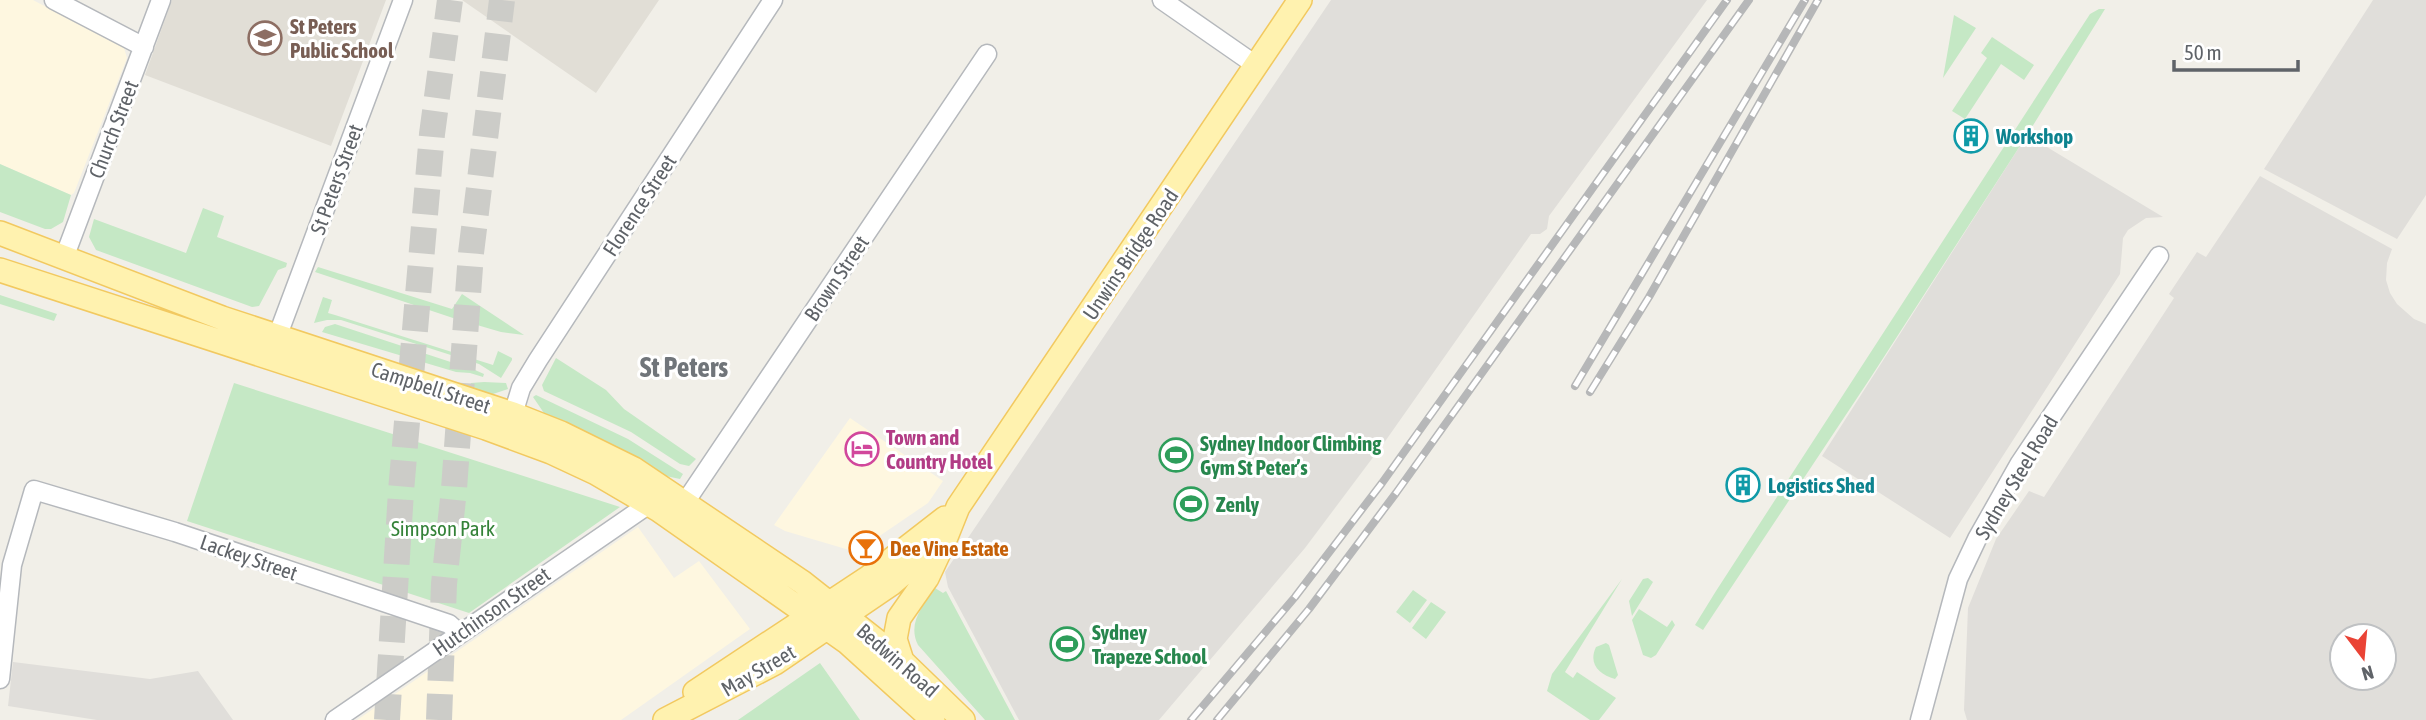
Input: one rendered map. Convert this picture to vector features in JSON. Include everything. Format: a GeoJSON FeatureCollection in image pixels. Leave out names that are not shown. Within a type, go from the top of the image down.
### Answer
{"type":"FeatureCollection","features":[{"type":"Feature","properties":{"kind":"main road","name":"Unwins Bridge Road"},"geometry":{"type":"LineString","coordinates":[[828,616],[912,568],[946,537],[958,507],[1300,0]]}},
{"type":"Feature","properties":{"kind":"main road","name":"Campbell Street"},"geometry":{"type":"LineString","coordinates":[[0,233],[156,294],[277,337],[513,414],[561,433],[634,469],[768,556],[828,616]]}},
{"type":"Feature","properties":{"kind":"main road","name":"Campbell Street"},"geometry":{"type":"LineString","coordinates":[[0,270],[407,402],[551,452],[596,473],[649,504],[828,616]]}},
{"type":"Feature","properties":{"kind":"main road","name":"Unwins Bridge Road"},"geometry":{"type":"LineString","coordinates":[[828,616],[958,507]]}},
{"type":"Feature","properties":{"kind":"main road"},"geometry":{"type":"LineString","coordinates":[[902,661],[895,639],[899,618],[927,578],[946,537]]}},
{"type":"Feature","properties":{"kind":"main road","name":"Bedwin Road"},"geometry":{"type":"LineString","coordinates":[[828,616],[902,661],[963,720]]}},
{"type":"Feature","properties":{"kind":"main road","name":"Bedwin Road"},"geometry":{"type":"LineString","coordinates":[[828,616],[864,655],[933,720]]}},
{"type":"Feature","properties":{"kind":"main road","name":"May Street"},"geometry":{"type":"LineString","coordinates":[[666,720],[775,663],[828,616]]}},
{"type":"Feature","properties":{"kind":"street"},"geometry":{"type":"LineString","coordinates":[[54,0],[144,47]]}},
{"type":"Feature","properties":{"kind":"street","name":"Church Street"},"geometry":{"type":"LineString","coordinates":[[64,258],[161,0]]}},
{"type":"Feature","properties":{"kind":"street","name":"St Peters Street"},"geometry":{"type":"LineString","coordinates":[[269,358],[403,0]]}},
{"type":"Feature","properties":{"kind":"street","name":"Florence Street"},"geometry":{"type":"LineString","coordinates":[[513,414],[521,387],[773,0]]}},
{"type":"Feature","properties":{"kind":"street"},"geometry":{"type":"LineString","coordinates":[[1162,0],[1257,66]]}},
{"type":"Feature","properties":{"kind":"street","name":"Brown Street"},"geometry":{"type":"LineString","coordinates":[[685,501],[987,54]]}},
{"type":"Feature","properties":{"kind":"street","name":"Sydney Steel Road"},"geometry":{"type":"LineString","coordinates":[[1920,720],[1958,579],[1977,539],[2020,463],[2159,256]]}},
{"type":"Feature","properties":{"kind":"street","name":"Lackey Street"},"geometry":{"type":"LineString","coordinates":[[1,657],[12,565],[34,490],[188,536],[449,624],[459,633]]}},
{"type":"Feature","properties":{"kind":"street","name":"Hutchinson Street"},"geometry":{"type":"LineString","coordinates":[[335,720],[649,504]]}},
{"type":"Feature","properties":{"kind":"street"},"geometry":{"type":"LineString","coordinates":[[0,679],[1,657]]}},
{"type":"Feature","properties":{"kind":"shaded area"},"geometry":{"type":"Polygon","coordinates":[[[0,0],[33,0],[124,48],[127,58],[71,195],[0,164],[0,0]]]}},
{"type":"Feature","properties":{"kind":"shaded area","name":"St Peters Public School"},"geometry":{"type":"Polygon","coordinates":[[[172,0],[386,0],[331,146],[145,75],[172,0]]]}},
{"type":"Feature","properties":{"kind":"shaded area"},"geometry":{"type":"Polygon","coordinates":[[[462,0],[659,0],[596,93],[462,0]]]}},
{"type":"Feature","properties":{"kind":"shaded area"},"geometry":{"type":"Polygon","coordinates":[[[1331,0],[1707,0],[1549,216],[1547,229],[1540,234],[1531,234],[1386,440],[1305,548],[1159,720],[1019,720],[948,587],[945,572],[1331,0]]]}},
{"type":"Feature","properties":{"kind":"shaded area"},"geometry":{"type":"Polygon","coordinates":[[[2373,0],[2426,0],[2426,195],[2397,239],[2264,169],[2373,0]]]}},
{"type":"Feature","properties":{"kind":"shaded area"},"geometry":{"type":"Polygon","coordinates":[[[2027,135],[2163,217],[2146,218],[2128,230],[2123,238],[2120,274],[1950,538],[1822,456],[2027,135]]]}},
{"type":"Feature","properties":{"kind":"shaded area"},"geometry":{"type":"Polygon","coordinates":[[[2260,176],[2392,249],[2387,263],[2386,280],[2390,293],[2397,304],[2414,319],[2426,324],[2426,720],[1967,720],[1964,710],[1968,608],[1996,539],[2029,491],[2044,497],[2174,298],[2169,294],[2197,252],[2206,257],[2260,176]]]}},
{"type":"Feature","properties":{"kind":"shaded area","name":"Town and Country Hotel"},"geometry":{"type":"Polygon","coordinates":[[[850,418],[943,481],[928,503],[856,552],[785,531],[774,525],[850,418]]]}},
{"type":"Feature","properties":{"kind":"shaded area"},"geometry":{"type":"Polygon","coordinates":[[[638,527],[674,578],[699,561],[750,629],[621,720],[357,720],[638,527]]]}},
{"type":"Feature","properties":{"kind":"shaded area"},"geometry":{"type":"Polygon","coordinates":[[[13,662],[150,679],[198,671],[233,720],[97,720],[8,706],[13,662]]]}},
{"type":"Feature","properties":{"kind":"green space"},"geometry":{"type":"Polygon","coordinates":[[[2105,9],[1871,377],[1703,630],[1695,625],[2090,14],[2105,9]]]}},
{"type":"Feature","properties":{"kind":"green space"},"geometry":{"type":"Polygon","coordinates":[[[1954,15],[1976,28],[1943,78],[1954,15]]]}},
{"type":"Feature","properties":{"kind":"green space"},"geometry":{"type":"Polygon","coordinates":[[[1992,37],[2034,65],[2024,80],[2001,64],[1965,119],[1952,111],[1987,58],[1981,53],[1992,37]]]}},
{"type":"Feature","properties":{"kind":"green space"},"geometry":{"type":"Polygon","coordinates":[[[0,164],[71,195],[63,222],[51,229],[45,229],[0,212],[0,164]]]}},
{"type":"Feature","properties":{"kind":"green space"},"geometry":{"type":"Polygon","coordinates":[[[203,208],[224,216],[217,237],[287,263],[286,267],[278,270],[259,306],[252,307],[96,250],[89,237],[94,219],[186,253],[203,208]]]}},
{"type":"Feature","properties":{"kind":"green space"},"geometry":{"type":"Polygon","coordinates":[[[318,267],[452,309],[462,294],[524,335],[501,332],[453,318],[315,272],[318,267]]]}},
{"type":"Feature","properties":{"kind":"green space"},"geometry":{"type":"Polygon","coordinates":[[[0,295],[57,314],[54,321],[0,304],[0,295]]]}},
{"type":"Feature","properties":{"kind":"green space"},"geometry":{"type":"Polygon","coordinates":[[[323,297],[332,300],[328,313],[493,365],[498,351],[512,360],[501,378],[479,364],[341,320],[314,323],[323,297]]]}},
{"type":"Feature","properties":{"kind":"green space"},"geometry":{"type":"Polygon","coordinates":[[[335,324],[475,370],[484,374],[483,377],[456,372],[322,332],[325,327],[335,324]]]}},
{"type":"Feature","properties":{"kind":"green space"},"geometry":{"type":"Polygon","coordinates":[[[556,358],[606,390],[624,409],[696,459],[689,466],[680,464],[631,432],[544,391],[542,385],[556,358]]]}},
{"type":"Feature","properties":{"kind":"green space","name":"Simpson Park"},"geometry":{"type":"Polygon","coordinates":[[[234,383],[620,507],[469,613],[187,521],[234,383]]]}},
{"type":"Feature","properties":{"kind":"green space"},"geometry":{"type":"Polygon","coordinates":[[[471,383],[506,383],[508,389],[490,395],[469,389],[471,383]]]}},
{"type":"Feature","properties":{"kind":"green space"},"geometry":{"type":"Polygon","coordinates":[[[536,395],[628,439],[683,474],[680,479],[661,475],[627,452],[546,416],[533,397],[536,395]]]}},
{"type":"Feature","properties":{"kind":"green space"},"geometry":{"type":"Polygon","coordinates":[[[1648,578],[1653,582],[1632,616],[1629,601],[1643,579],[1648,578]]]}},
{"type":"Feature","properties":{"kind":"green space"},"geometry":{"type":"Polygon","coordinates":[[[1622,579],[1565,672],[1573,678],[1577,672],[1616,698],[1599,720],[1590,720],[1547,691],[1552,674],[1622,579]]]}},
{"type":"Feature","properties":{"kind":"green space"},"geometry":{"type":"Polygon","coordinates":[[[935,588],[943,593],[946,591],[1015,720],[985,720],[918,645],[915,622],[935,588]]]}},
{"type":"Feature","properties":{"kind":"green space"},"geometry":{"type":"Polygon","coordinates":[[[1413,590],[1427,600],[1410,623],[1396,612],[1413,590]]]}},
{"type":"Feature","properties":{"kind":"green space"},"geometry":{"type":"Polygon","coordinates":[[[1431,602],[1446,612],[1426,639],[1412,628],[1431,602]]]}},
{"type":"Feature","properties":{"kind":"green space"},"geometry":{"type":"Polygon","coordinates":[[[1639,609],[1667,627],[1672,620],[1675,625],[1656,655],[1651,658],[1643,655],[1632,620],[1639,609]]]}},
{"type":"Feature","properties":{"kind":"green space"},"geometry":{"type":"Polygon","coordinates":[[[1606,643],[1609,645],[1618,675],[1615,679],[1596,668],[1594,663],[1596,647],[1606,643]]]}},
{"type":"Feature","properties":{"kind":"green space"},"geometry":{"type":"Polygon","coordinates":[[[820,663],[860,720],[738,720],[820,663]]]}},
{"type":"Feature","properties":{"kind":"tunnel"},"geometry":{"type":"LineString","coordinates":[[387,720],[401,491],[432,134],[450,0]]}},
{"type":"Feature","properties":{"kind":"tunnel"},"geometry":{"type":"LineString","coordinates":[[439,720],[444,584],[454,489],[471,253],[502,0]]}},
{"type":"Feature","properties":{"kind":"railway"},"geometry":{"type":"LineString","coordinates":[[1191,720],[1295,597],[1382,483],[1727,0]]}},
{"type":"Feature","properties":{"kind":"railway"},"geometry":{"type":"LineString","coordinates":[[1217,720],[1309,609],[1396,493],[1749,0]]}},
{"type":"Feature","properties":{"kind":"railway"},"geometry":{"type":"LineString","coordinates":[[1575,386],[1805,0]]}},
{"type":"Feature","properties":{"kind":"railway"},"geometry":{"type":"LineString","coordinates":[[1590,392],[1649,297],[1818,0]]}},
{"type":"Feature","properties":{"kind":"place","name":"St Peters Public School"},"geometry":{"type":"Point","coordinates":[265,38]}},
{"type":"Feature","properties":{"kind":"place","name":"Workshop"},"geometry":{"type":"Point","coordinates":[1971,136]}},
{"type":"Feature","properties":{"kind":"place","name":"Town and Country Hotel"},"geometry":{"type":"Point","coordinates":[862,449]}},
{"type":"Feature","properties":{"kind":"place","name":"Sydney Indoor Climbing Gym St Peter’s"},"geometry":{"type":"Point","coordinates":[1176,455]}},
{"type":"Feature","properties":{"kind":"place","name":"Logistics Shed"},"geometry":{"type":"Point","coordinates":[1743,485]}},
{"type":"Feature","properties":{"kind":"place","name":"Zenly"},"geometry":{"type":"Point","coordinates":[1191,504]}},
{"type":"Feature","properties":{"kind":"place","name":"Dee Vine Estate"},"geometry":{"type":"Point","coordinates":[866,548]}},
{"type":"Feature","properties":{"kind":"place","name":"Sydney Trapeze School"},"geometry":{"type":"Point","coordinates":[1067,644]}},
{"type":"Feature","properties":{"kind":"district","name":"St Peters"},"geometry":{"type":"Point","coordinates":[684,367]}}]}
